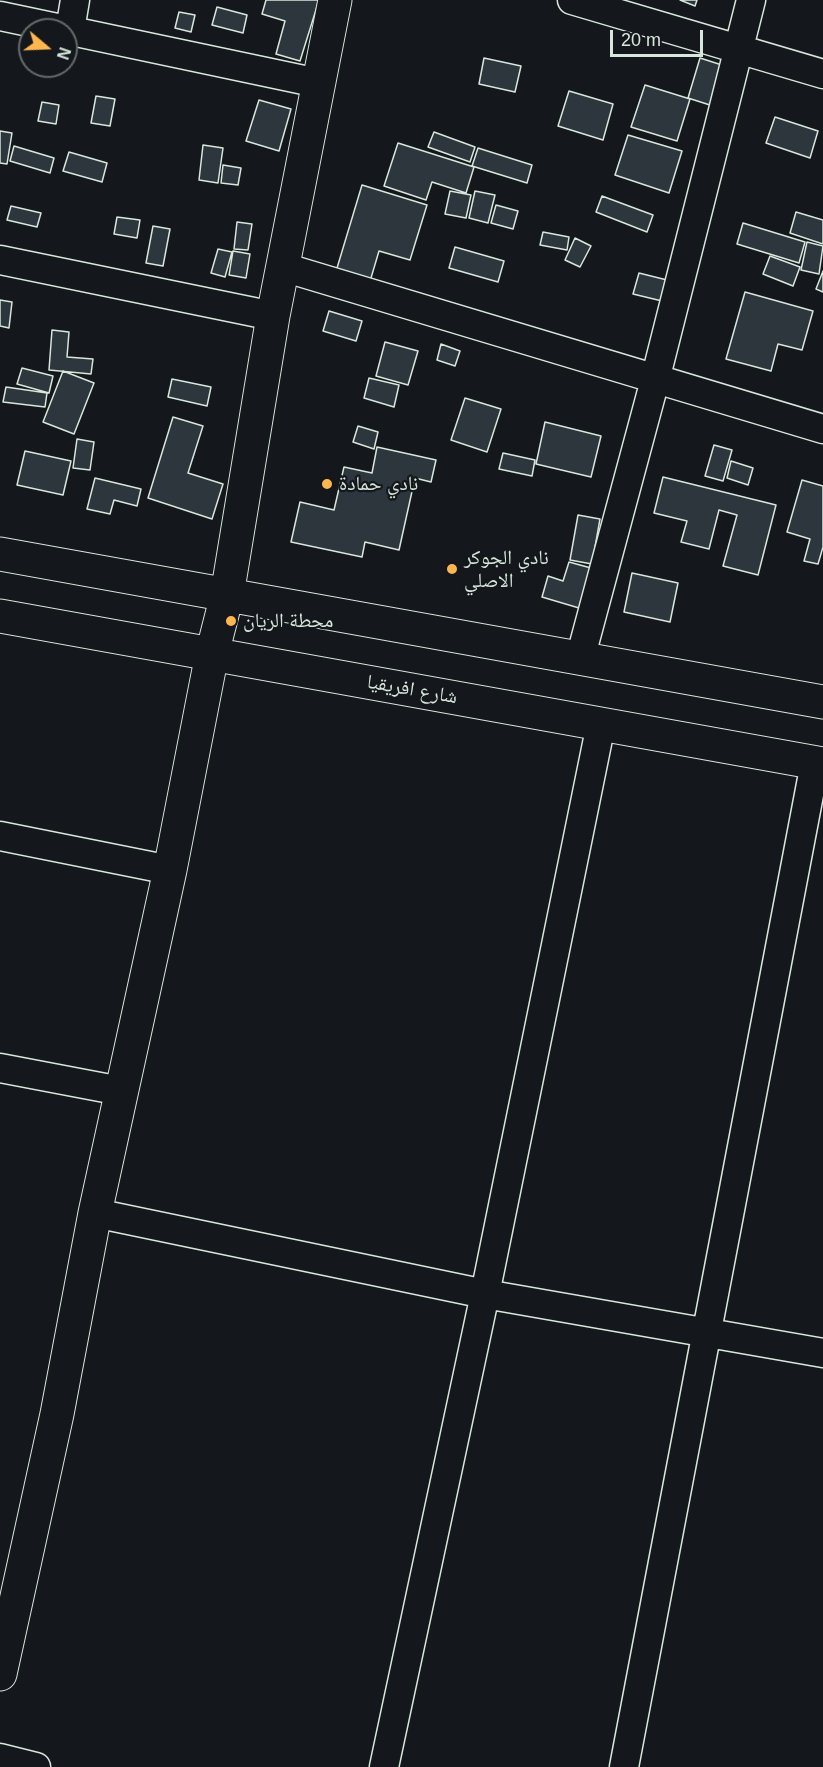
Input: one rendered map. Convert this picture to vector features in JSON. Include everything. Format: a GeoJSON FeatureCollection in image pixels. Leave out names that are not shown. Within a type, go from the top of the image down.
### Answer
{"type":"FeatureCollection","features":[{"type":"Feature","properties":{"kind":"street"},"geometry":{"type":"LineString","coordinates":[[72,18],[75,0]]}},
{"type":"Feature","properties":{"kind":"street"},"geometry":{"type":"LineString","coordinates":[[0,1674],[6,1611],[57,1414],[95,1213],[170,870],[212,654],[227,595],[273,316],[335,0]]}},
{"type":"Feature","properties":{"kind":"street"},"geometry":{"type":"LineString","coordinates":[[572,0],[823,75]]}},
{"type":"Feature","properties":{"kind":"street"},"geometry":{"type":"LineString","coordinates":[[580,658],[655,380],[751,0]]}},
{"type":"Feature","properties":{"kind":"street"},"geometry":{"type":"LineString","coordinates":[[0,16],[18,20]]}},
{"type":"Feature","properties":{"kind":"street"},"geometry":{"type":"LineString","coordinates":[[78,32],[318,83]]}},
{"type":"Feature","properties":{"kind":"street"},"geometry":{"type":"LineString","coordinates":[[0,260],[273,316]]}},
{"type":"Feature","properties":{"kind":"street"},"geometry":{"type":"LineString","coordinates":[[283,267],[823,429]]}},
{"type":"Feature","properties":{"kind":"street"},"geometry":{"type":"LineString","coordinates":[[0,554],[823,702]]}},
{"type":"Feature","properties":{"kind":"street","name":"شارع افريقيا"},"geometry":{"type":"LineString","coordinates":[[0,616],[819,764]]}},
{"type":"Feature","properties":{"kind":"street"},"geometry":{"type":"LineString","coordinates":[[384,1767],[485,1294],[601,724]]}},
{"type":"Feature","properties":{"kind":"street"},"geometry":{"type":"LineString","coordinates":[[624,1767],[819,764]]}},
{"type":"Feature","properties":{"kind":"street"},"geometry":{"type":"LineString","coordinates":[[0,836],[170,870]]}},
{"type":"Feature","properties":{"kind":"street"},"geometry":{"type":"LineString","coordinates":[[0,1068],[121,1091]]}},
{"type":"Feature","properties":{"kind":"street"},"geometry":{"type":"LineString","coordinates":[[95,1213],[485,1294],[823,1353]]}},
{"type":"Feature","properties":{"kind":"street"},"geometry":{"type":"LineString","coordinates":[[0,1758],[36,1767]]}},
{"type":"Feature","properties":{"kind":"building"},"geometry":{"type":"Polygon","coordinates":[[[266,0],[319,0],[300,61],[276,54],[285,21],[262,14],[266,0]]]}},
{"type":"Feature","properties":{"kind":"building"},"geometry":{"type":"Polygon","coordinates":[[[680,0],[697,0],[695,6],[680,0]]]}},
{"type":"Feature","properties":{"kind":"building"},"geometry":{"type":"Polygon","coordinates":[[[217,7],[247,15],[243,33],[212,25],[217,7]]]}},
{"type":"Feature","properties":{"kind":"building"},"geometry":{"type":"Polygon","coordinates":[[[179,12],[195,15],[191,32],[175,28],[179,12]]]}},
{"type":"Feature","properties":{"kind":"building"},"geometry":{"type":"Polygon","coordinates":[[[484,58],[521,66],[515,92],[479,84],[484,58]]]}},
{"type":"Feature","properties":{"kind":"building"},"geometry":{"type":"Polygon","coordinates":[[[700,58],[725,66],[713,106],[688,98],[700,58]]]}},
{"type":"Feature","properties":{"kind":"building"},"geometry":{"type":"Polygon","coordinates":[[[645,85],[690,99],[677,141],[631,127],[645,85]]]}},
{"type":"Feature","properties":{"kind":"building"},"geometry":{"type":"Polygon","coordinates":[[[569,91],[613,104],[603,140],[558,126],[569,91]]]}},
{"type":"Feature","properties":{"kind":"building"},"geometry":{"type":"Polygon","coordinates":[[[96,96],[115,99],[110,126],[91,123],[96,96]]]}},
{"type":"Feature","properties":{"kind":"building"},"geometry":{"type":"Polygon","coordinates":[[[259,100],[291,109],[279,151],[246,141],[259,100]]]}},
{"type":"Feature","properties":{"kind":"building"},"geometry":{"type":"Polygon","coordinates":[[[42,102],[59,105],[56,124],[38,121],[42,102]]]}},
{"type":"Feature","properties":{"kind":"building"},"geometry":{"type":"Polygon","coordinates":[[[775,117],[818,131],[810,158],[766,143],[775,117]]]}},
{"type":"Feature","properties":{"kind":"building"},"geometry":{"type":"Polygon","coordinates":[[[0,131],[12,133],[7,164],[0,163],[0,131]]]}},
{"type":"Feature","properties":{"kind":"building"},"geometry":{"type":"Polygon","coordinates":[[[434,132],[475,147],[470,162],[428,147],[434,132]]]}},
{"type":"Feature","properties":{"kind":"building"},"geometry":{"type":"Polygon","coordinates":[[[628,135],[682,151],[669,193],[615,175],[628,135]]]}},
{"type":"Feature","properties":{"kind":"building"},"geometry":{"type":"Polygon","coordinates":[[[398,143],[474,167],[466,193],[432,182],[426,200],[384,186],[398,143]]]}},
{"type":"Feature","properties":{"kind":"building"},"geometry":{"type":"Polygon","coordinates":[[[203,145],[223,148],[218,183],[199,180],[203,145]]]}},
{"type":"Feature","properties":{"kind":"building"},"geometry":{"type":"Polygon","coordinates":[[[14,146],[54,158],[50,173],[10,161],[14,146]]]}},
{"type":"Feature","properties":{"kind":"building"},"geometry":{"type":"Polygon","coordinates":[[[478,148],[532,165],[527,183],[472,166],[478,148]]]}},
{"type":"Feature","properties":{"kind":"building"},"geometry":{"type":"Polygon","coordinates":[[[69,152],[107,163],[102,182],[63,171],[69,152]]]}},
{"type":"Feature","properties":{"kind":"building"},"geometry":{"type":"Polygon","coordinates":[[[223,165],[241,168],[238,185],[221,183],[223,165]]]}},
{"type":"Feature","properties":{"kind":"building"},"geometry":{"type":"Polygon","coordinates":[[[362,185],[427,205],[410,260],[379,251],[368,288],[334,278],[362,185]]]}},
{"type":"Feature","properties":{"kind":"building"},"geometry":{"type":"Polygon","coordinates":[[[450,191],[471,195],[466,218],[445,214],[450,191]]]}},
{"type":"Feature","properties":{"kind":"building"},"geometry":{"type":"Polygon","coordinates":[[[475,191],[495,195],[488,223],[469,218],[475,191]]]}},
{"type":"Feature","properties":{"kind":"building"},"geometry":{"type":"Polygon","coordinates":[[[602,196],[653,215],[647,232],[596,212],[602,196]]]}},
{"type":"Feature","properties":{"kind":"building"},"geometry":{"type":"Polygon","coordinates":[[[496,205],[518,211],[513,229],[491,223],[496,205]]]}},
{"type":"Feature","properties":{"kind":"building"},"geometry":{"type":"Polygon","coordinates":[[[11,206],[41,213],[37,227],[7,220],[11,206]]]}},
{"type":"Feature","properties":{"kind":"building"},"geometry":{"type":"Polygon","coordinates":[[[796,212],[823,220],[823,244],[790,233],[796,212]]]}},
{"type":"Feature","properties":{"kind":"building"},"geometry":{"type":"Polygon","coordinates":[[[117,217],[140,220],[137,238],[114,234],[117,217]]]}},
{"type":"Feature","properties":{"kind":"building"},"geometry":{"type":"Polygon","coordinates":[[[237,222],[252,224],[248,250],[234,249],[237,222]]]}},
{"type":"Feature","properties":{"kind":"building"},"geometry":{"type":"Polygon","coordinates":[[[743,223],[805,242],[799,263],[737,244],[743,223]]]}},
{"type":"Feature","properties":{"kind":"building"},"geometry":{"type":"Polygon","coordinates":[[[153,226],[170,229],[163,266],[146,263],[153,226]]]}},
{"type":"Feature","properties":{"kind":"building"},"geometry":{"type":"Polygon","coordinates":[[[543,232],[569,237],[567,250],[540,245],[543,232]]]}},
{"type":"Feature","properties":{"kind":"building"},"geometry":{"type":"Polygon","coordinates":[[[575,238],[591,246],[580,267],[565,260],[575,238]]]}},
{"type":"Feature","properties":{"kind":"building"},"geometry":{"type":"Polygon","coordinates":[[[807,242],[823,246],[819,274],[801,270],[807,242]]]}},
{"type":"Feature","properties":{"kind":"building"},"geometry":{"type":"Polygon","coordinates":[[[455,247],[504,261],[498,282],[449,268],[455,247]]]}},
{"type":"Feature","properties":{"kind":"building"},"geometry":{"type":"Polygon","coordinates":[[[218,249],[232,252],[225,277],[211,273],[218,249]]]}},
{"type":"Feature","properties":{"kind":"building"},"geometry":{"type":"Polygon","coordinates":[[[233,251],[250,254],[246,278],[229,275],[233,251]]]}},
{"type":"Feature","properties":{"kind":"building"},"geometry":{"type":"Polygon","coordinates":[[[770,256],[800,267],[793,286],[763,274],[770,256]]]}},
{"type":"Feature","properties":{"kind":"building"},"geometry":{"type":"Polygon","coordinates":[[[823,271],[823,292],[816,289],[823,271]]]}},
{"type":"Feature","properties":{"kind":"building"},"geometry":{"type":"Polygon","coordinates":[[[639,273],[667,280],[662,301],[633,294],[639,273]]]}},
{"type":"Feature","properties":{"kind":"building"},"geometry":{"type":"Polygon","coordinates":[[[745,292],[813,311],[802,350],[778,344],[771,371],[726,359],[745,292]]]}},
{"type":"Feature","properties":{"kind":"building"},"geometry":{"type":"Polygon","coordinates":[[[0,300],[12,302],[9,328],[0,326],[0,300]]]}},
{"type":"Feature","properties":{"kind":"building"},"geometry":{"type":"Polygon","coordinates":[[[329,311],[362,321],[356,341],[323,331],[329,311]]]}},
{"type":"Feature","properties":{"kind":"building"},"geometry":{"type":"Polygon","coordinates":[[[52,330],[69,332],[67,357],[93,359],[91,374],[49,370],[52,330]]]}},
{"type":"Feature","properties":{"kind":"building"},"geometry":{"type":"Polygon","coordinates":[[[385,342],[418,351],[408,385],[376,376],[385,342]]]}},
{"type":"Feature","properties":{"kind":"building"},"geometry":{"type":"Polygon","coordinates":[[[441,344],[460,351],[455,366],[437,360],[441,344]]]}},
{"type":"Feature","properties":{"kind":"building"},"geometry":{"type":"Polygon","coordinates":[[[22,368],[53,376],[49,393],[17,384],[22,368]]]}},
{"type":"Feature","properties":{"kind":"building"},"geometry":{"type":"Polygon","coordinates":[[[63,371],[94,383],[74,434],[43,422],[63,371]]]}},
{"type":"Feature","properties":{"kind":"building"},"geometry":{"type":"Polygon","coordinates":[[[369,378],[399,385],[394,407],[364,398],[369,378]]]}},
{"type":"Feature","properties":{"kind":"building"},"geometry":{"type":"Polygon","coordinates":[[[172,379],[211,387],[207,406],[168,397],[172,379]]]}},
{"type":"Feature","properties":{"kind":"building"},"geometry":{"type":"Polygon","coordinates":[[[6,387],[47,393],[45,407],[3,402],[6,387]]]}},
{"type":"Feature","properties":{"kind":"building"},"geometry":{"type":"Polygon","coordinates":[[[465,398],[501,409],[487,452],[451,440],[465,398]]]}},
{"type":"Feature","properties":{"kind":"building"},"geometry":{"type":"Polygon","coordinates":[[[173,417],[203,426],[188,473],[223,484],[212,519],[148,498],[173,417]]]}},
{"type":"Feature","properties":{"kind":"building"},"geometry":{"type":"Polygon","coordinates":[[[545,422],[601,436],[591,477],[536,464],[545,422]]]}},
{"type":"Feature","properties":{"kind":"building"},"geometry":{"type":"Polygon","coordinates":[[[358,426],[378,432],[374,449],[353,442],[358,426]]]}},
{"type":"Feature","properties":{"kind":"building"},"geometry":{"type":"Polygon","coordinates":[[[77,439],[94,442],[90,470],[73,468],[77,439]]]}},
{"type":"Feature","properties":{"kind":"building"},"geometry":{"type":"Polygon","coordinates":[[[714,445],[732,450],[723,481],[705,476],[714,445]]]}},
{"type":"Feature","properties":{"kind":"building"},"geometry":{"type":"Polygon","coordinates":[[[377,447],[436,460],[431,482],[415,478],[399,550],[365,542],[362,557],[291,542],[300,502],[334,510],[344,467],[372,473],[377,447]]]}},
{"type":"Feature","properties":{"kind":"building"},"geometry":{"type":"Polygon","coordinates":[[[25,451],[71,461],[63,495],[17,485],[25,451]]]}},
{"type":"Feature","properties":{"kind":"building"},"geometry":{"type":"Polygon","coordinates":[[[503,453],[535,460],[532,476],[499,469],[503,453]]]}},
{"type":"Feature","properties":{"kind":"building"},"geometry":{"type":"Polygon","coordinates":[[[731,461],[753,468],[748,485],[727,478],[731,461]]]}},
{"type":"Feature","properties":{"kind":"building"},"geometry":{"type":"Polygon","coordinates":[[[663,477],[776,505],[758,575],[723,566],[737,515],[719,510],[709,549],[681,542],[687,521],[654,513],[663,477]]]}},
{"type":"Feature","properties":{"kind":"building"},"geometry":{"type":"Polygon","coordinates":[[[95,478],[141,489],[137,506],[114,500],[110,514],[87,509],[95,478]]]}},
{"type":"Feature","properties":{"kind":"building"},"geometry":{"type":"Polygon","coordinates":[[[802,480],[823,486],[823,547],[818,564],[804,561],[810,539],[787,532],[802,480]]]}},
{"type":"Feature","properties":{"kind":"building"},"geometry":{"type":"Polygon","coordinates":[[[578,515],[600,519],[592,564],[570,560],[578,515]]]}},
{"type":"Feature","properties":{"kind":"building"},"geometry":{"type":"Polygon","coordinates":[[[569,562],[591,568],[579,608],[542,597],[548,576],[563,581],[569,562]]]}},
{"type":"Feature","properties":{"kind":"building"},"geometry":{"type":"Polygon","coordinates":[[[632,573],[678,583],[670,622],[624,612],[632,573]]]}},
{"type":"Feature","properties":{"kind":"place","name":"نادي حمادة"},"geometry":{"type":"Point","coordinates":[327,484]}},
{"type":"Feature","properties":{"kind":"place","name":"نادي الجوكر الاصلي"},"geometry":{"type":"Point","coordinates":[452,569]}},
{"type":"Feature","properties":{"kind":"place","name":"محطة الريان"},"geometry":{"type":"Point","coordinates":[231,621]}}]}
